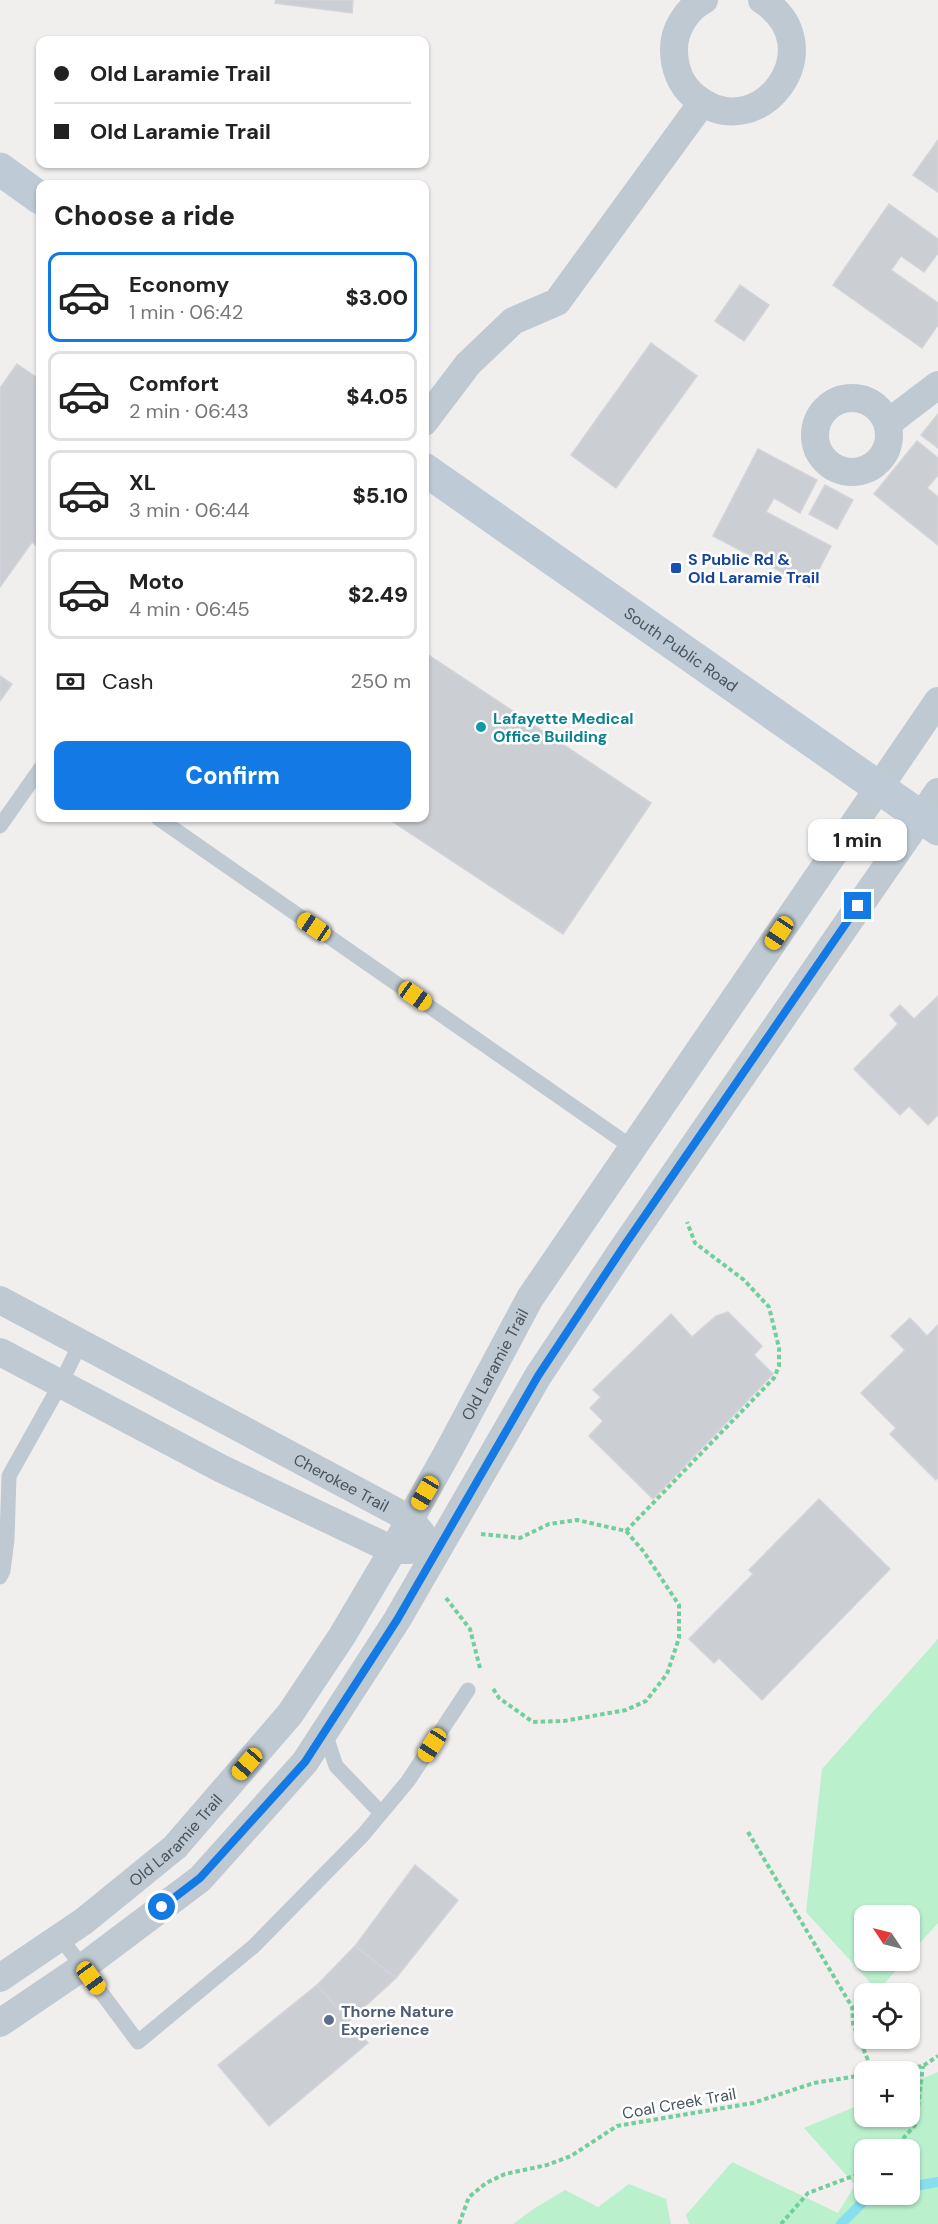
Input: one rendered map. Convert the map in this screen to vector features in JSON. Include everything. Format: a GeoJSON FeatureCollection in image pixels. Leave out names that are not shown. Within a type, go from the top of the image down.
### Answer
{"type":"FeatureCollection","features":[{"type":"Feature","properties":{"kind":"street"},"geometry":{"type":"LineString","coordinates":[[704,0],[687,14],[678,28],[674,45],[674,62],[689,92],[702,103],[717,109],[734,111],[751,108],[767,101],[779,90],[788,75],[792,59],[792,42],[787,25],[777,12],[762,0]]}},
{"type":"Feature","properties":{"kind":"street"},"geometry":{"type":"LineString","coordinates":[[429,415],[468,364],[513,321],[557,302],[702,103]]}},
{"type":"Feature","properties":{"kind":"street"},"geometry":{"type":"LineString","coordinates":[[0,170],[36,195]]}},
{"type":"Feature","properties":{"kind":"street"},"geometry":{"type":"LineString","coordinates":[[888,423],[938,385]]}},
{"type":"Feature","properties":{"kind":"street","name":"South Public Road"},"geometry":{"type":"LineString","coordinates":[[429,473],[877,788],[932,813]]}},
{"type":"Feature","properties":{"kind":"street","name":"Old Laramie Trail"},"geometry":{"type":"LineString","coordinates":[[0,1978],[84,1921],[175,1846],[290,1714],[342,1636],[393,1550],[530,1299],[938,701]]}},
{"type":"Feature","properties":{"kind":"street"},"geometry":{"type":"LineString","coordinates":[[0,2023],[82,1967],[200,1878],[305,1762],[397,1620],[538,1376],[624,1246],[932,813]]}},
{"type":"Feature","properties":{"kind":"street","name":"Cherokee Trail"},"geometry":{"type":"LineString","coordinates":[[0,1300],[410,1519],[436,1551]]}},
{"type":"Feature","properties":{"kind":"street"},"geometry":{"type":"LineString","coordinates":[[0,1352],[212,1463],[393,1550],[436,1551]]}},
{"type":"Feature","properties":{"kind":"lane"},"geometry":{"type":"LineString","coordinates":[[0,826],[36,776]]}},
{"type":"Feature","properties":{"kind":"lane"},"geometry":{"type":"LineString","coordinates":[[164,822],[633,1148]]}},
{"type":"Feature","properties":{"kind":"lane"},"geometry":{"type":"LineString","coordinates":[[0,1577],[3,1571],[7,1539],[4,1474],[60,1385],[80,1344]]}},
{"type":"Feature","properties":{"kind":"lane"},"geometry":{"type":"LineString","coordinates":[[60,1937],[138,2042],[254,1947],[363,1835],[408,1781],[468,1690]]}},
{"type":"Feature","properties":{"kind":"lane"},"geometry":{"type":"LineString","coordinates":[[325,1733],[336,1766],[381,1813]]}},
{"type":"Feature","properties":{"kind":"path"},"geometry":{"type":"LineString","coordinates":[[626,1531],[774,1378],[779,1366],[779,1348],[769,1307],[744,1280],[695,1243],[687,1222]]}},
{"type":"Feature","properties":{"kind":"path"},"geometry":{"type":"LineString","coordinates":[[479,1534],[520,1538],[549,1524],[577,1520],[626,1531],[644,1552],[679,1605],[679,1638],[667,1674],[646,1701],[626,1710],[564,1721],[533,1722],[500,1698],[489,1682]]}},
{"type":"Feature","properties":{"kind":"path"},"geometry":{"type":"LineString","coordinates":[[445,1598],[470,1629],[479,1666],[484,1674]]}},
{"type":"Feature","properties":{"kind":"path"},"geometry":{"type":"LineString","coordinates":[[748,1832],[852,2007],[853,2024],[868,2061]]}},
{"type":"Feature","properties":{"kind":"path"},"geometry":{"type":"LineString","coordinates":[[920,2066],[938,2056]]}},
{"type":"Feature","properties":{"kind":"path"},"geometry":{"type":"LineString","coordinates":[[903,2139],[916,2124],[923,2066]]}},
{"type":"Feature","properties":{"kind":"path","name":"Coal Creek Trail"},"geometry":{"type":"LineString","coordinates":[[459,2224],[469,2197],[486,2183],[505,2174],[547,2165],[571,2156],[617,2126],[753,2103],[814,2083],[854,2077]]}},
{"type":"Feature","properties":{"kind":"path"},"geometry":{"type":"LineString","coordinates":[[781,2224],[808,2193],[854,2176]]}},
{"type":"Feature","properties":{"kind":"green space"},"geometry":{"type":"Polygon","coordinates":[[[938,1639],[938,1923],[920,1943],[920,1905],[854,1905],[854,1965],[806,1912],[822,1769],[938,1639]]]}},
{"type":"Feature","properties":{"kind":"green space"},"geometry":{"type":"Polygon","coordinates":[[[860,1971],[895,1971],[885,1983],[871,1983],[860,1971]]]}},
{"type":"Feature","properties":{"kind":"green space"},"geometry":{"type":"Polygon","coordinates":[[[938,2072],[938,2224],[689,2224],[686,2215],[732,2162],[838,2213],[854,2187],[854,2205],[920,2205],[920,2139],[854,2139],[854,2184],[804,2128],[854,2107],[854,2127],[920,2127],[920,2079],[938,2072]]]}},
{"type":"Feature","properties":{"kind":"green space"},"geometry":{"type":"Polygon","coordinates":[[[629,2184],[666,2199],[671,2224],[513,2224],[565,2190],[598,2207],[629,2184]]]}},
{"type":"Feature","properties":{"kind":"building"},"geometry":{"type":"Polygon","coordinates":[[[276,0],[353,0],[352,13],[275,3],[276,0]]]}},
{"type":"Feature","properties":{"kind":"building"},"geometry":{"type":"Polygon","coordinates":[[[938,140],[938,192],[913,175],[938,140]]]}},
{"type":"Feature","properties":{"kind":"building"},"geometry":{"type":"Polygon","coordinates":[[[889,204],[938,239],[938,253],[924,272],[901,256],[891,270],[938,303],[938,325],[922,348],[833,285],[889,204]]]}},
{"type":"Feature","properties":{"kind":"building"},"geometry":{"type":"Polygon","coordinates":[[[740,285],[769,305],[744,341],[715,321],[740,285]]]}},
{"type":"Feature","properties":{"kind":"building"},"geometry":{"type":"Polygon","coordinates":[[[651,343],[697,376],[616,488],[571,455],[651,343]]]}},
{"type":"Feature","properties":{"kind":"building"},"geometry":{"type":"Polygon","coordinates":[[[17,364],[36,377],[36,546],[32,542],[0,587],[0,388],[17,364]]]}},
{"type":"Feature","properties":{"kind":"building"},"geometry":{"type":"Polygon","coordinates":[[[938,414],[938,448],[921,435],[938,414]]]}},
{"type":"Feature","properties":{"kind":"building"},"geometry":{"type":"Polygon","coordinates":[[[917,441],[938,458],[938,475],[927,488],[938,497],[938,545],[874,494],[917,441]]]}},
{"type":"Feature","properties":{"kind":"building"},"geometry":{"type":"Polygon","coordinates":[[[758,449],[817,480],[800,513],[774,498],[766,512],[831,546],[810,587],[713,536],[758,449]]]}},
{"type":"Feature","properties":{"kind":"building"},"geometry":{"type":"Polygon","coordinates":[[[825,485],[853,500],[837,529],[809,514],[825,485]]]}},
{"type":"Feature","properties":{"kind":"building","name":"Lafayette Medical Office Building"},"geometry":{"type":"Polygon","coordinates":[[[429,655],[651,803],[563,934],[393,822],[429,822],[429,655]]]}},
{"type":"Feature","properties":{"kind":"building"},"geometry":{"type":"Polygon","coordinates":[[[0,676],[12,684],[0,701],[0,676]]]}},
{"type":"Feature","properties":{"kind":"building"},"geometry":{"type":"Polygon","coordinates":[[[938,996],[938,1115],[928,1125],[909,1106],[900,1115],[854,1069],[898,1024],[890,1015],[900,1005],[914,1019],[938,996]]]}},
{"type":"Feature","properties":{"kind":"building"},"geometry":{"type":"Polygon","coordinates":[[[728,1312],[762,1346],[754,1355],[773,1374],[653,1499],[589,1436],[603,1421],[590,1408],[601,1397],[593,1390],[671,1314],[692,1337],[716,1316],[728,1312]]]}},
{"type":"Feature","properties":{"kind":"building"},"geometry":{"type":"Polygon","coordinates":[[[910,1318],[927,1336],[938,1325],[938,1477],[936,1480],[890,1434],[896,1428],[861,1393],[905,1350],[891,1336],[910,1318]]]}},
{"type":"Feature","properties":{"kind":"building"},"geometry":{"type":"Polygon","coordinates":[[[819,1499],[890,1569],[762,1700],[719,1658],[714,1663],[689,1639],[753,1574],[749,1570],[819,1499]]]}},
{"type":"Feature","properties":{"kind":"building"},"geometry":{"type":"Polygon","coordinates":[[[415,1865],[458,1900],[396,1978],[355,1946],[415,1865]]]}},
{"type":"Feature","properties":{"kind":"building"},"geometry":{"type":"Polygon","coordinates":[[[355,1946],[396,1978],[349,2021],[317,1985],[355,1946]]]}},
{"type":"Feature","properties":{"kind":"building"},"geometry":{"type":"Polygon","coordinates":[[[317,1985],[368,2043],[269,2126],[218,2065],[317,1985]]]}},
{"type":"Feature","properties":{"kind":"waterway"},"geometry":{"type":"LineString","coordinates":[[920,2185],[938,2182]]}},
{"type":"Feature","properties":{"kind":"waterway"},"geometry":{"type":"LineString","coordinates":[[841,2224],[860,2205]]}},
{"type":"Feature","properties":{"kind":"place","name":"S Public Rd & Old Laramie Trail"},"geometry":{"type":"Point","coordinates":[676,568]}},
{"type":"Feature","properties":{"kind":"place","name":"Lafayette Medical Office Building"},"geometry":{"type":"Point","coordinates":[481,727]}},
{"type":"Feature","properties":{"kind":"place","name":"Thorne Nature Experience"},"geometry":{"type":"Point","coordinates":[329,2020]}},
{"type":"Feature","properties":{"kind":"route"},"geometry":{"type":"LineString","coordinates":[[162,1907],[200,1878],[305,1762],[397,1620],[538,1376],[624,1246],[858,906]]}}]}
